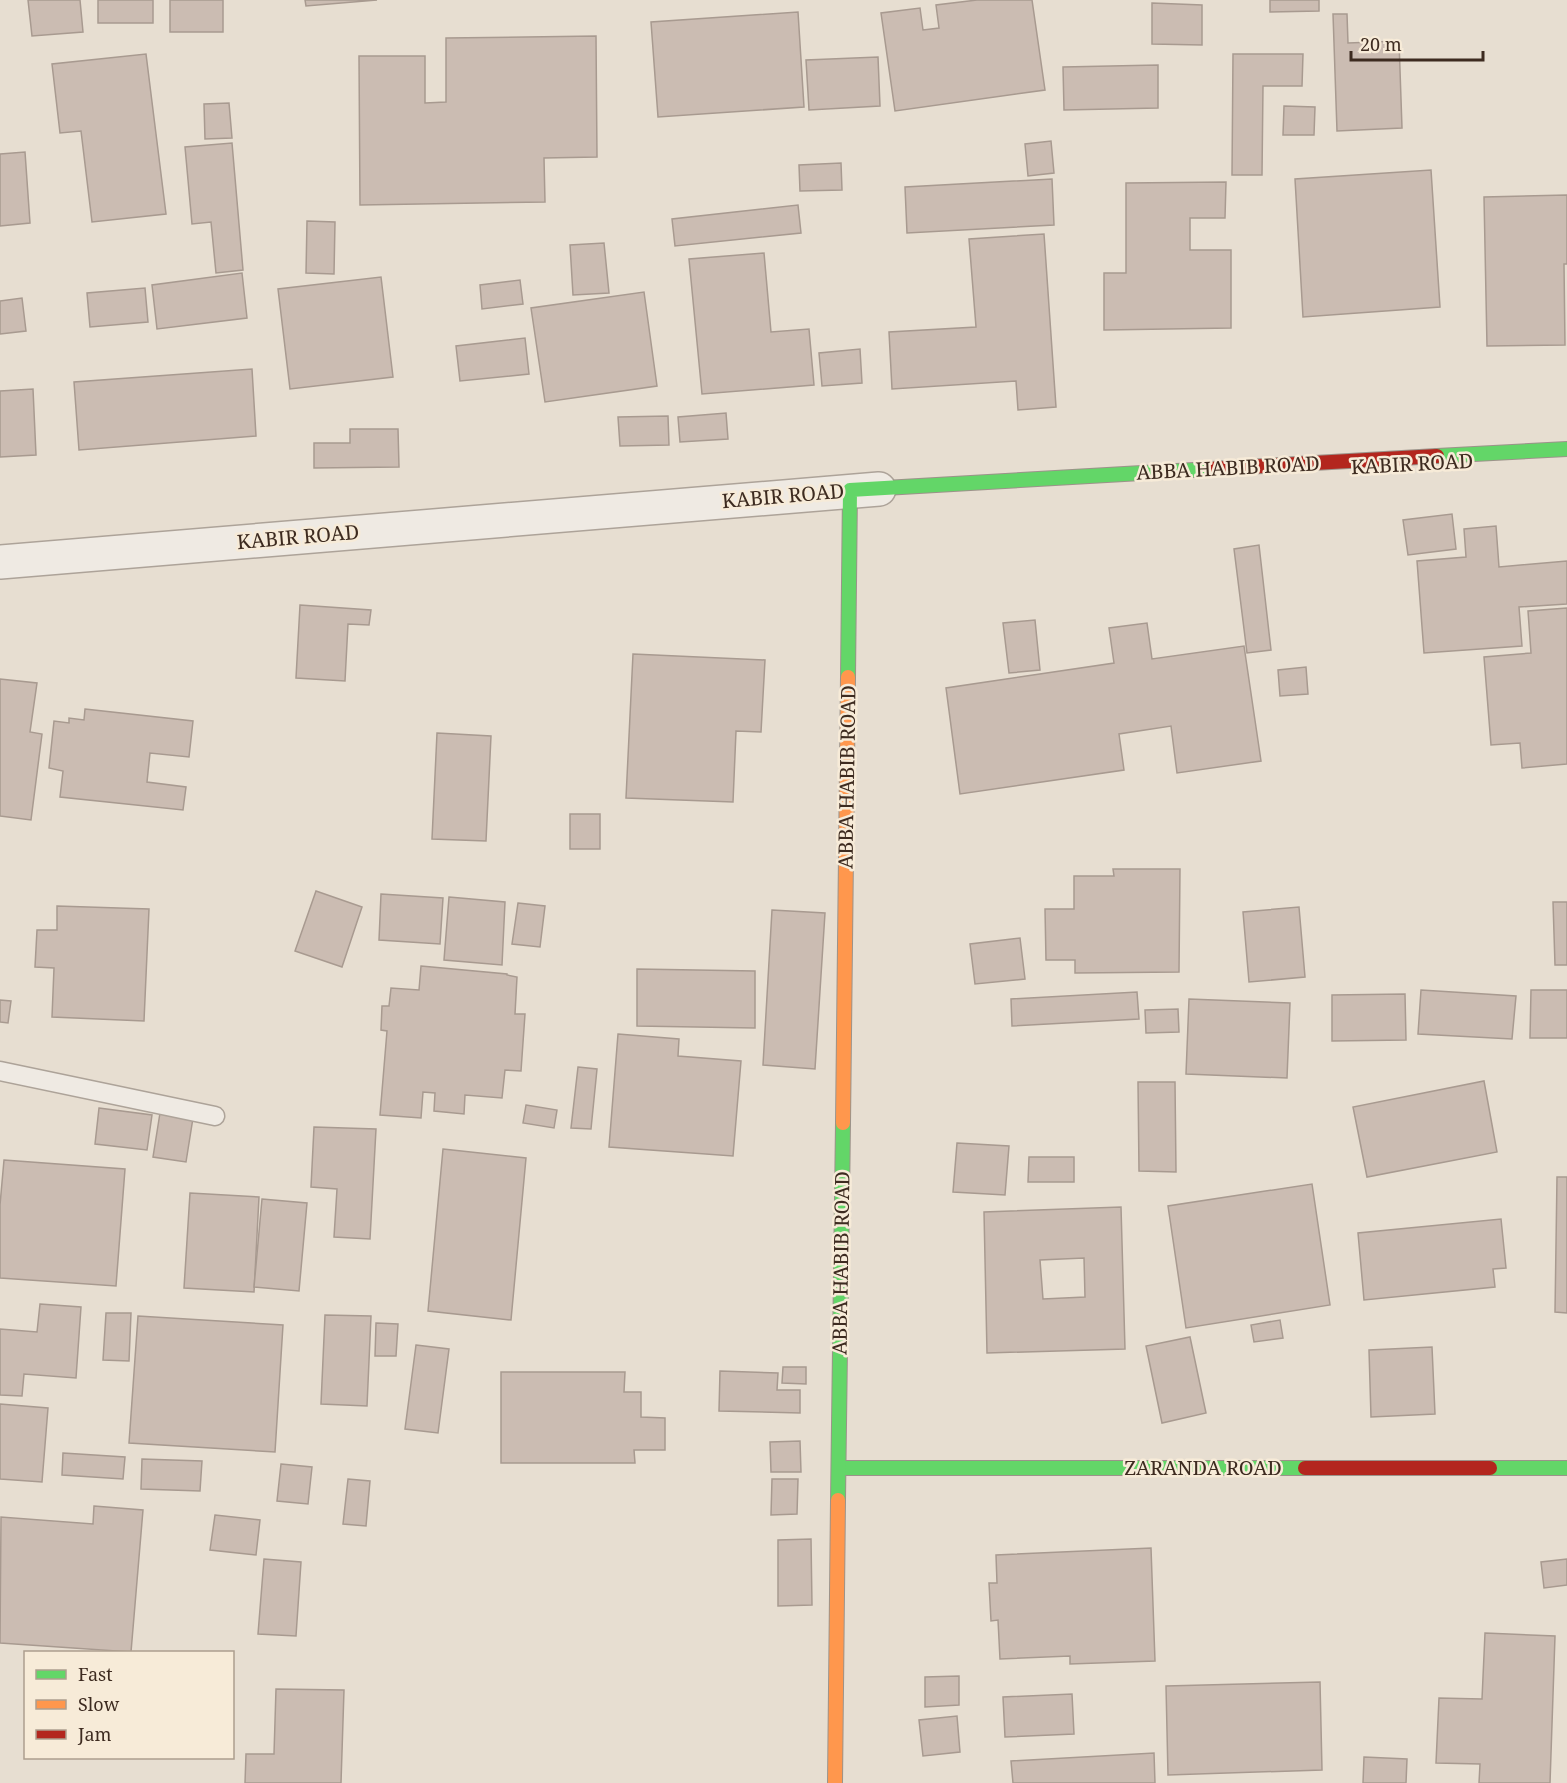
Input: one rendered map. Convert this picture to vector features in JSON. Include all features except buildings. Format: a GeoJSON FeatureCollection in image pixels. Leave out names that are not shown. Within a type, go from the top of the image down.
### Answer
{"type":"FeatureCollection","features":[{"type":"Feature","properties":{"kind":"street","name":"ABBA HABIB ROAD"},"geometry":{"type":"LineString","coordinates":[[835,1783],[850,490],[1567,449]]}},
{"type":"Feature","properties":{"kind":"street","name":"KABIR ROAD"},"geometry":{"type":"LineString","coordinates":[[0,562],[850,490],[1567,457]]}},
{"type":"Feature","properties":{"kind":"street","name":"ZARANDA ROAD"},"geometry":{"type":"LineString","coordinates":[[839,1468],[1567,1468]]}},
{"type":"Feature","properties":{"kind":"lane"},"geometry":{"type":"LineString","coordinates":[[0,1071],[215,1116]]}},
{"type":"Feature","properties":{"kind":"traffic: fast"},"geometry":{"type":"LineString","coordinates":[[1437,456],[1567,449]]}},
{"type":"Feature","properties":{"kind":"traffic: fast"},"geometry":{"type":"LineString","coordinates":[[848,677],[850,490],[1211,469]]}},
{"type":"Feature","properties":{"kind":"traffic: fast"},"geometry":{"type":"LineString","coordinates":[[838,1500],[843,1123]]}},
{"type":"Feature","properties":{"kind":"traffic: fast"},"geometry":{"type":"LineString","coordinates":[[839,1468],[1305,1468]]}},
{"type":"Feature","properties":{"kind":"traffic: fast"},"geometry":{"type":"LineString","coordinates":[[1490,1468],[1567,1468]]}},
{"type":"Feature","properties":{"kind":"traffic: slow"},"geometry":{"type":"LineString","coordinates":[[843,1123],[848,677]]}},
{"type":"Feature","properties":{"kind":"traffic: slow"},"geometry":{"type":"LineString","coordinates":[[835,1783],[838,1500]]}},
{"type":"Feature","properties":{"kind":"traffic: jam"},"geometry":{"type":"LineString","coordinates":[[1211,469],[1437,456]]}},
{"type":"Feature","properties":{"kind":"traffic: jam"},"geometry":{"type":"LineString","coordinates":[[1305,1468],[1490,1468]]}}]}
